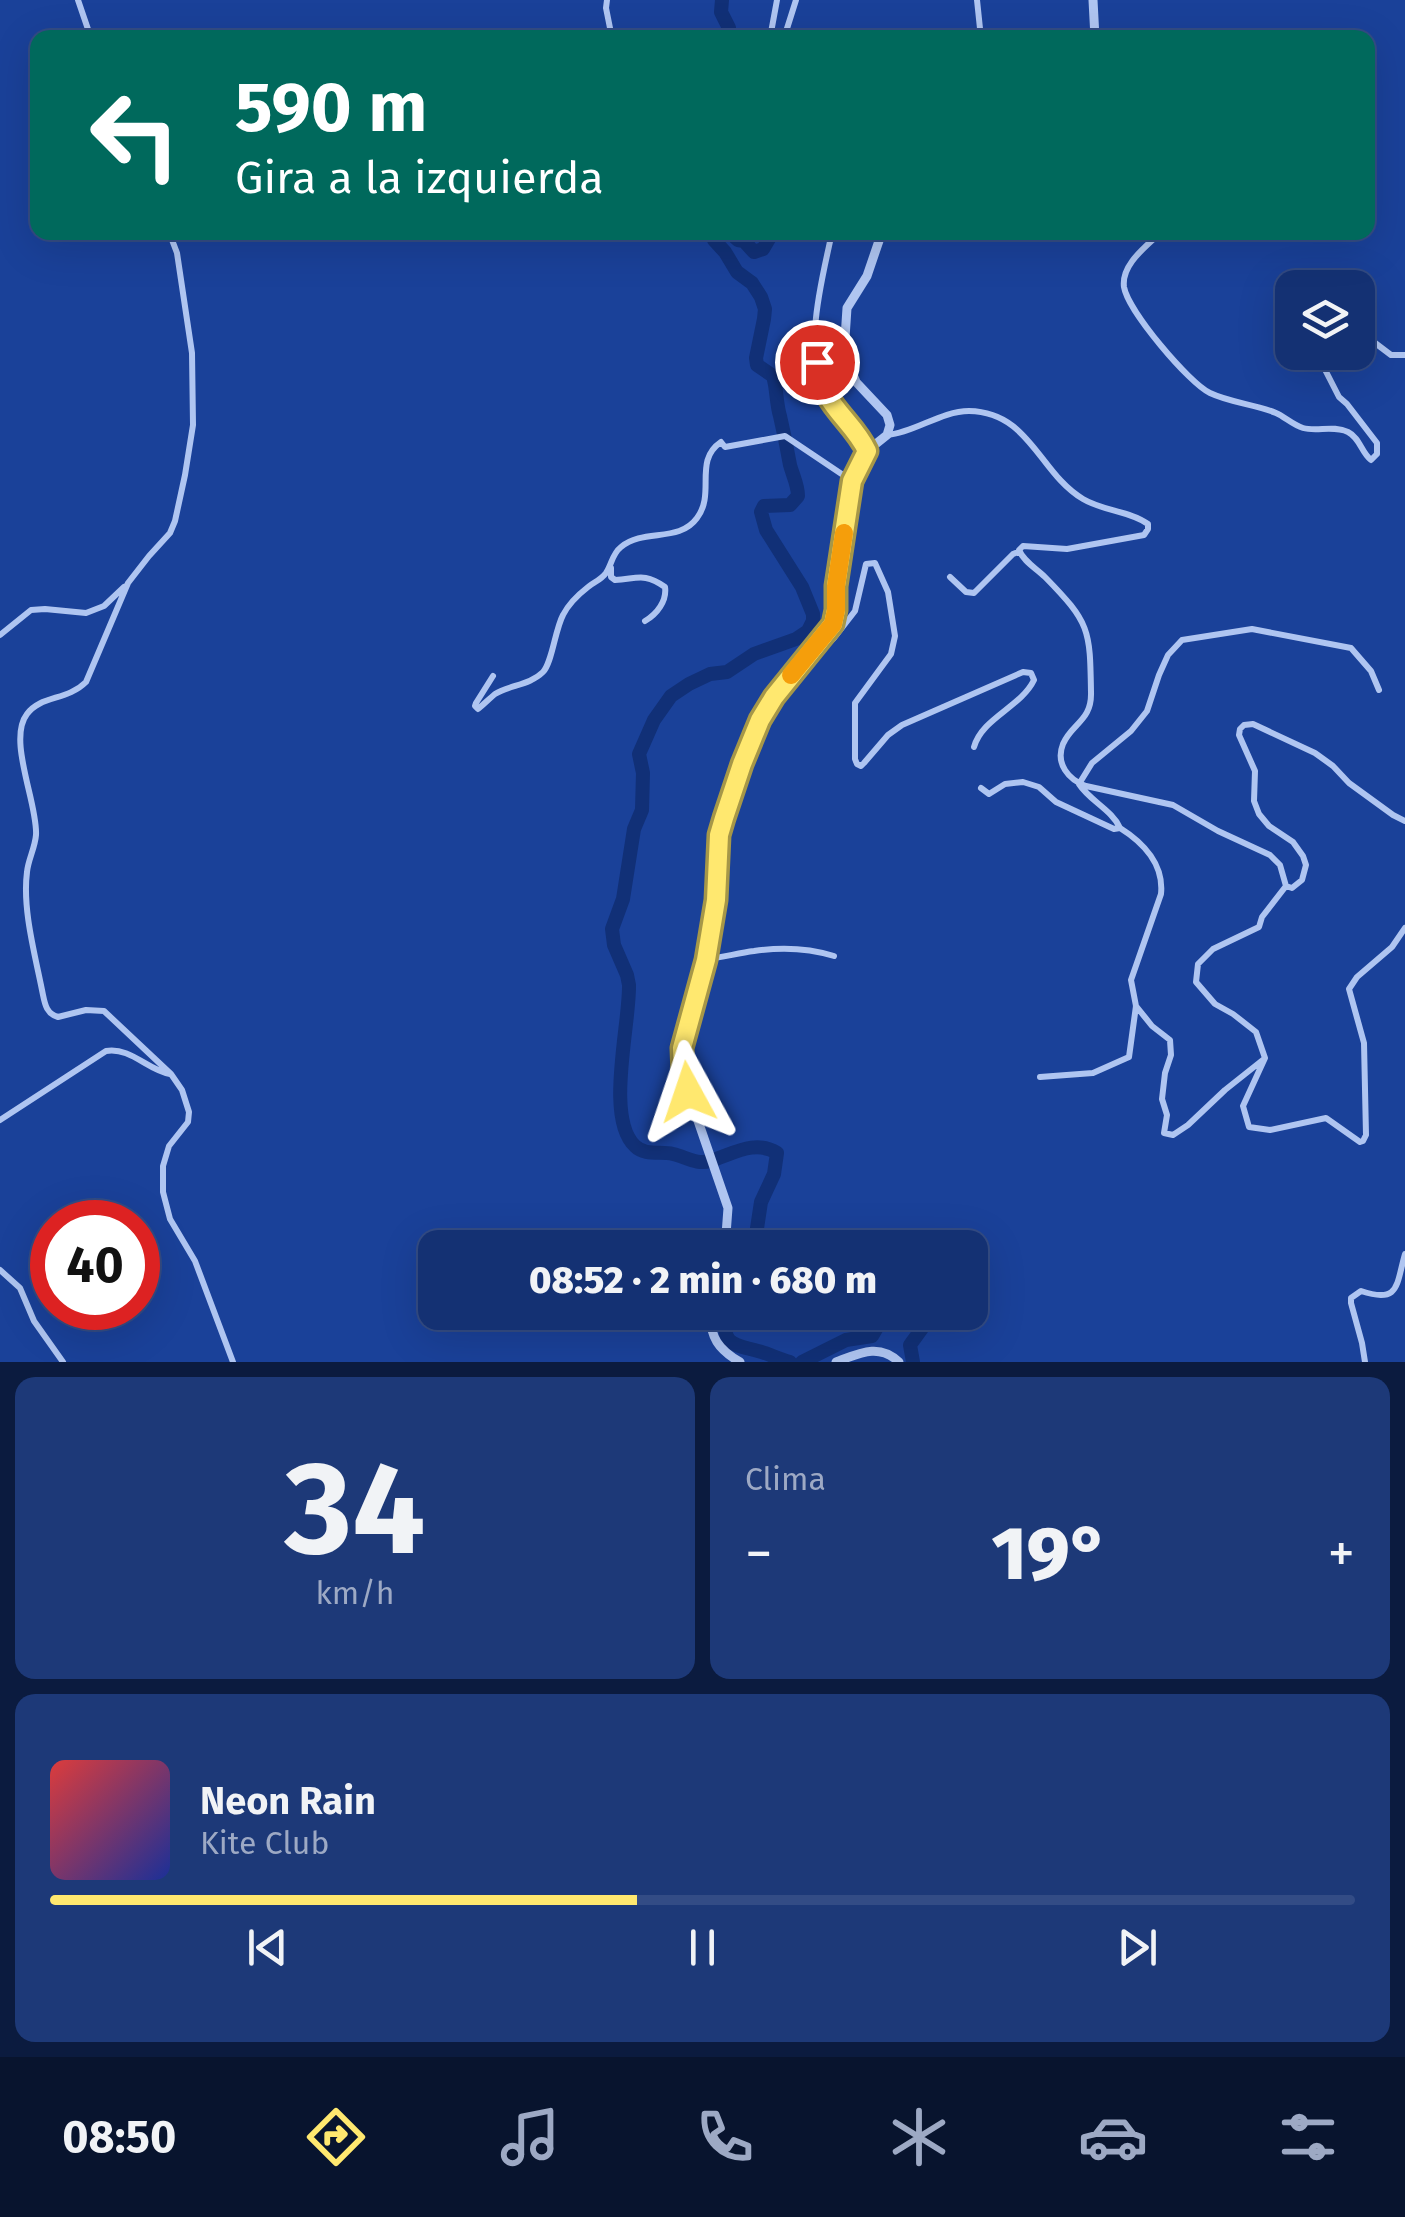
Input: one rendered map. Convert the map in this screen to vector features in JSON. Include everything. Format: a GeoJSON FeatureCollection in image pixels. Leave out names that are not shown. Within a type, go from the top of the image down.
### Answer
{"type":"FeatureCollection","features":[{"type":"Feature","properties":{"kind":"street"},"geometry":{"type":"LineString","coordinates":[[78,0],[88,30]]}},
{"type":"Feature","properties":{"kind":"street"},"geometry":{"type":"LineString","coordinates":[[607,0],[610,30]]}},
{"type":"Feature","properties":{"kind":"street"},"geometry":{"type":"LineString","coordinates":[[771,30],[777,0]]}},
{"type":"Feature","properties":{"kind":"street"},"geometry":{"type":"LineString","coordinates":[[787,30],[796,0]]}},
{"type":"Feature","properties":{"kind":"street"},"geometry":{"type":"LineString","coordinates":[[977,0],[980,30]]}},
{"type":"Feature","properties":{"kind":"street"},"geometry":{"type":"LineString","coordinates":[[1093,0],[1095,30]]}},
{"type":"Feature","properties":{"kind":"street"},"geometry":{"type":"LineString","coordinates":[[0,635],[31,610],[86,613],[104,606],[170,533],[194,425],[192,353],[172,240]]}},
{"type":"Feature","properties":{"kind":"street"},"geometry":{"type":"LineString","coordinates":[[831,240],[814,344],[817,362],[829,399],[860,436],[867,451]]}},
{"type":"Feature","properties":{"kind":"street"},"geometry":{"type":"LineString","coordinates":[[726,1230],[728,1208],[685,1083],[681,1059],[706,960],[724,818],[760,720],[833,624],[852,481],[867,451],[886,435],[890,425],[887,415],[864,392],[848,365],[844,316],[868,276],[879,240]]}},
{"type":"Feature","properties":{"kind":"street"},"geometry":{"type":"LineString","coordinates":[[1153,240],[1136,256],[1124,287],[1138,315],[1170,356],[1214,395],[1254,404],[1304,428],[1341,429],[1354,434],[1372,460],[1377,454],[1377,443],[1348,404],[1338,397],[1325,370]]}},
{"type":"Feature","properties":{"kind":"street"},"geometry":{"type":"LineString","coordinates":[[1375,343],[1391,355],[1405,355]]}},
{"type":"Feature","properties":{"kind":"street"},"geometry":{"type":"LineString","coordinates":[[886,435],[955,413],[990,414],[1028,438],[1051,468],[1083,499],[1140,519],[1148,527],[1144,535],[1067,548],[1024,546],[974,592],[966,592],[950,576]]}},
{"type":"Feature","properties":{"kind":"street"},"geometry":{"type":"LineString","coordinates":[[492,676],[476,702],[478,709],[495,694],[520,686],[546,669],[566,609],[604,576],[615,552],[628,542],[647,536],[685,530],[696,520],[706,499],[706,460],[721,442],[725,447],[780,435],[852,481]]}},
{"type":"Feature","properties":{"kind":"street"},"geometry":{"type":"LineString","coordinates":[[1018,552],[1068,601],[1087,631],[1090,708],[1063,744],[1064,771],[1145,848],[1160,872],[1162,884],[1132,980],[1136,1006],[1129,1056],[1093,1073],[1040,1078]]}},
{"type":"Feature","properties":{"kind":"street"},"geometry":{"type":"LineString","coordinates":[[611,562],[615,580],[637,576],[665,587],[662,603],[645,621]]}},
{"type":"Feature","properties":{"kind":"street"},"geometry":{"type":"LineString","coordinates":[[795,670],[834,638],[855,611],[866,564],[875,563],[888,592],[894,636],[891,654],[855,703],[857,764],[864,764],[888,735],[902,725],[1024,672],[1030,673],[1034,680],[1031,686],[976,739],[974,747]]}},
{"type":"Feature","properties":{"kind":"street"},"geometry":{"type":"LineString","coordinates":[[128,583],[86,682],[77,692],[36,706],[21,726],[24,772],[36,837],[27,872],[26,899],[45,1005],[51,1014],[58,1018],[86,1010],[104,1011],[171,1074],[182,1090],[188,1122],[169,1146],[162,1166],[166,1204],[170,1219],[196,1262],[234,1362]]}},
{"type":"Feature","properties":{"kind":"street"},"geometry":{"type":"LineString","coordinates":[[1078,784],[1092,764],[1131,732],[1147,712],[1168,655],[1182,640],[1252,629],[1351,648],[1371,670],[1379,690]]}},
{"type":"Feature","properties":{"kind":"street"},"geometry":{"type":"LineString","coordinates":[[1286,886],[1298,885],[1306,866],[1299,848],[1270,826],[1256,808],[1252,759],[1239,736],[1244,725],[1253,724],[1315,753],[1334,766],[1348,783],[1405,821]]}},
{"type":"Feature","properties":{"kind":"street"},"geometry":{"type":"LineString","coordinates":[[982,788],[990,794],[1005,784],[1023,782],[1038,787],[1056,802],[1114,829],[1120,828]]}},
{"type":"Feature","properties":{"kind":"street"},"geometry":{"type":"LineString","coordinates":[[1078,784],[1173,805],[1218,832],[1270,855],[1280,865],[1286,886]]}},
{"type":"Feature","properties":{"kind":"street"},"geometry":{"type":"LineString","coordinates":[[1286,886],[1262,917],[1260,926],[1213,949],[1198,964],[1196,982],[1215,1004],[1256,1032],[1266,1058],[1244,1106],[1249,1127],[1270,1130],[1326,1118],[1364,1141],[1364,1043],[1350,989],[1392,947],[1405,928]]}},
{"type":"Feature","properties":{"kind":"street"},"geometry":{"type":"LineString","coordinates":[[706,960],[786,948],[834,956]]}},
{"type":"Feature","properties":{"kind":"street"},"geometry":{"type":"LineString","coordinates":[[1136,1006],[1170,1040],[1171,1055],[1164,1073],[1162,1099],[1167,1114],[1164,1133],[1173,1135],[1188,1126],[1224,1090],[1266,1058]]}},
{"type":"Feature","properties":{"kind":"street"},"geometry":{"type":"LineString","coordinates":[[0,1120],[111,1050],[126,1052],[162,1073],[171,1074]]}},
{"type":"Feature","properties":{"kind":"street"},"geometry":{"type":"LineString","coordinates":[[1365,1362],[1351,1298],[1360,1291],[1378,1296],[1392,1292],[1405,1254]]}},
{"type":"Feature","properties":{"kind":"street"},"geometry":{"type":"LineString","coordinates":[[0,1270],[20,1288],[34,1321],[63,1362]]}},
{"type":"Feature","properties":{"kind":"street"},"geometry":{"type":"LineString","coordinates":[[710,1330],[722,1350],[740,1362]]}},
{"type":"Feature","properties":{"kind":"street"},"geometry":{"type":"LineString","coordinates":[[836,1362],[877,1350],[888,1352],[900,1362]]}},
{"type":"Feature","properties":{"kind":"waterway"},"geometry":{"type":"LineString","coordinates":[[722,0],[721,12],[728,30]]}},
{"type":"Feature","properties":{"kind":"waterway"},"geometry":{"type":"LineString","coordinates":[[714,240],[737,272],[752,283],[765,309],[757,365],[773,376],[798,496],[790,505],[764,506],[761,512],[766,530],[802,587],[813,621],[808,631],[796,639],[754,654],[727,672],[710,674],[689,684],[671,696],[654,720],[639,754],[642,810],[634,829],[623,899],[612,929],[629,985],[620,1093],[626,1133],[643,1151],[701,1162],[760,1147],[777,1153],[774,1174],[761,1202],[757,1230]]}},
{"type":"Feature","properties":{"kind":"waterway"},"geometry":{"type":"LineString","coordinates":[[738,240],[754,252],[763,249],[768,240]]}},
{"type":"Feature","properties":{"kind":"waterway"},"geometry":{"type":"LineString","coordinates":[[725,1330],[731,1342],[790,1362]]}},
{"type":"Feature","properties":{"kind":"waterway"},"geometry":{"type":"LineString","coordinates":[[802,1362],[846,1340],[872,1336],[876,1330]]}},
{"type":"Feature","properties":{"kind":"waterway"},"geometry":{"type":"LineString","coordinates":[[913,1362],[910,1345],[921,1330]]}},
{"type":"Feature","properties":{"kind":"slow traffic"},"geometry":{"type":"LineString","coordinates":[[791,675],[833,624],[844,533]]}},
{"type":"Feature","properties":{"kind":"route"},"geometry":{"type":"LineString","coordinates":[[688,1092],[682,1048],[706,960],[716,900],[719,835],[760,720],[833,624],[852,481],[867,451],[860,436],[829,399],[817,362]]}}]}
